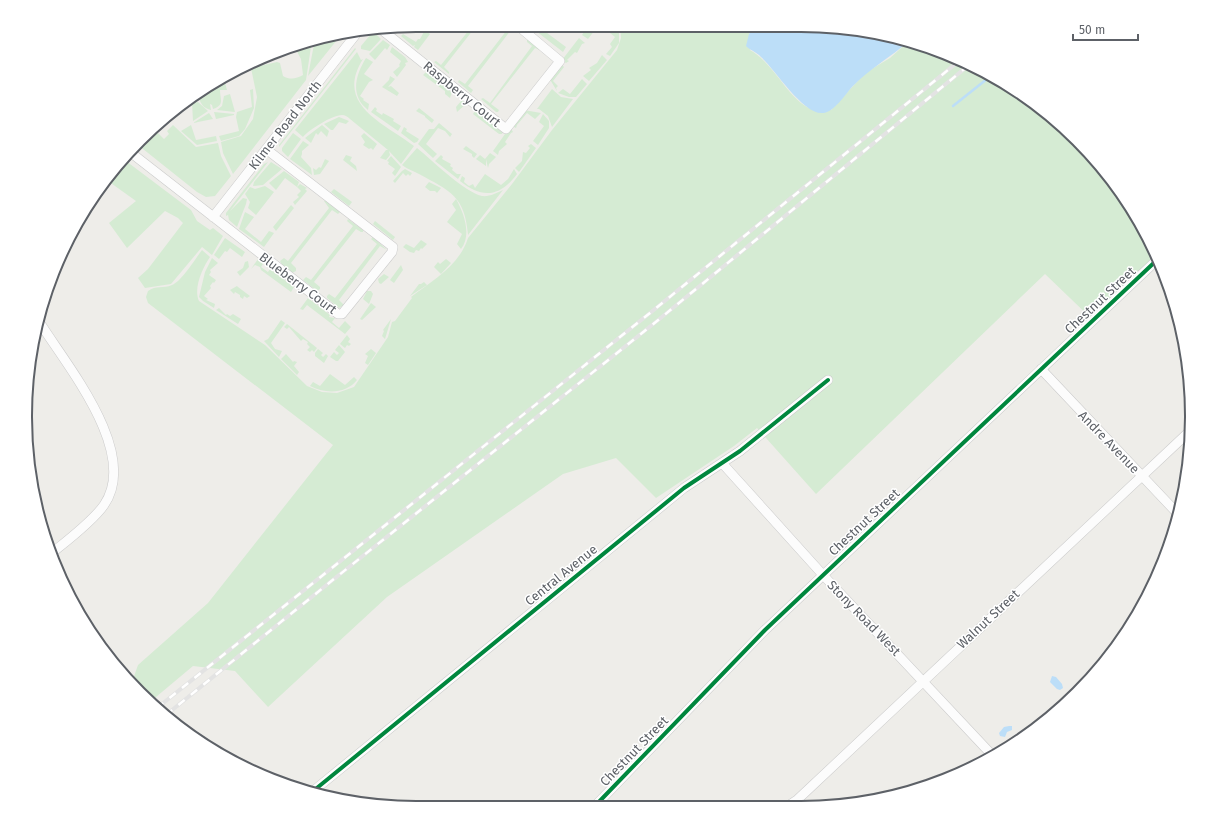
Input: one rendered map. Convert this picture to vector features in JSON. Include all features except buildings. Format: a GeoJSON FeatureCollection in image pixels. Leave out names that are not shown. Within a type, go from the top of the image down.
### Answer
{"type":"FeatureCollection","features":[{"type":"Feature","properties":{"kind":"street","name":"Raspberry Court"},"geometry":{"type":"LineString","coordinates":[[386,33],[506,129],[560,61],[525,32]]}},
{"type":"Feature","properties":{"kind":"street","name":"Kilmer Road North"},"geometry":{"type":"LineString","coordinates":[[213,217],[354,37]]}},
{"type":"Feature","properties":{"kind":"street","name":"Blueberry Court"},"geometry":{"type":"LineString","coordinates":[[213,217],[340,314],[344,313],[392,252],[391,245],[266,149]]}},
{"type":"Feature","properties":{"kind":"street"},"geometry":{"type":"LineString","coordinates":[[134,156],[213,217]]}},
{"type":"Feature","properties":{"kind":"street","name":"Chestnut Street"},"geometry":{"type":"LineString","coordinates":[[600,801],[766,630],[1153,263]]}},
{"type":"Feature","properties":{"kind":"street"},"geometry":{"type":"LineString","coordinates":[[43,327],[79,381],[105,427],[113,458],[112,484],[104,505],[75,534],[56,550]]}},
{"type":"Feature","properties":{"kind":"street","name":"Andre Avenue"},"geometry":{"type":"LineString","coordinates":[[1041,369],[1174,509]]}},
{"type":"Feature","properties":{"kind":"street","name":"Central Avenue"},"geometry":{"type":"LineString","coordinates":[[317,788],[684,488],[740,451],[828,380]]}},
{"type":"Feature","properties":{"kind":"street","name":"Walnut Street"},"geometry":{"type":"LineString","coordinates":[[795,801],[1184,436]]}},
{"type":"Feature","properties":{"kind":"street","name":"Stony Road West"},"geometry":{"type":"LineString","coordinates":[[722,463],[823,575],[989,751]]}},
{"type":"Feature","properties":{"kind":"green space"},"geometry":{"type":"Polygon","coordinates":[[[424,32],[430,34],[418,50],[414,47],[415,45],[413,46],[401,36],[403,34],[416,42],[420,39],[424,32]]]}},
{"type":"Feature","properties":{"kind":"green space"},"geometry":{"type":"Polygon","coordinates":[[[467,32],[472,32],[444,67],[449,74],[434,62],[436,61],[441,65],[467,32]]]}},
{"type":"Feature","properties":{"kind":"green space"},"geometry":{"type":"Polygon","coordinates":[[[505,32],[509,32],[468,86],[473,90],[471,93],[458,82],[459,80],[465,84],[505,32]]]}},
{"type":"Feature","properties":{"kind":"green space"},"geometry":{"type":"Polygon","coordinates":[[[537,32],[546,32],[566,47],[563,52],[537,32]]]}},
{"type":"Feature","properties":{"kind":"green space"},"geometry":{"type":"Polygon","coordinates":[[[584,32],[593,32],[588,39],[582,35],[584,32]]]}},
{"type":"Feature","properties":{"kind":"green space"},"geometry":{"type":"Polygon","coordinates":[[[609,32],[619,32],[619,43],[610,56],[606,54],[612,47],[610,44],[615,37],[609,32]]]}},
{"type":"Feature","properties":{"kind":"green space"},"geometry":{"type":"Polygon","coordinates":[[[621,32],[751,32],[749,34],[750,50],[766,63],[800,102],[812,109],[831,110],[865,73],[890,58],[903,46],[948,61],[993,84],[1014,97],[1035,111],[1054,127],[1090,163],[1106,182],[1133,224],[1153,264],[1096,323],[1045,274],[816,494],[757,428],[734,446],[656,498],[616,458],[563,474],[387,597],[268,707],[235,671],[193,666],[155,698],[134,677],[138,665],[208,603],[333,445],[148,303],[146,297],[148,291],[154,288],[169,286],[176,283],[184,275],[202,250],[210,257],[204,266],[198,284],[197,296],[199,301],[265,345],[307,386],[322,392],[337,393],[354,387],[388,337],[392,322],[395,321],[412,298],[411,297],[444,272],[458,257],[468,238],[512,184],[552,130],[617,50],[621,38],[621,32]]]}},
{"type":"Feature","properties":{"kind":"green space"},"geometry":{"type":"Polygon","coordinates":[[[376,34],[381,39],[370,51],[361,49],[361,46],[370,35],[376,34]]]}},
{"type":"Feature","properties":{"kind":"green space"},"geometry":{"type":"Polygon","coordinates":[[[579,38],[585,43],[582,44],[577,53],[575,52],[566,63],[562,60],[579,38]]]}},
{"type":"Feature","properties":{"kind":"green space"},"geometry":{"type":"Polygon","coordinates":[[[527,39],[542,51],[535,48],[491,104],[499,110],[496,112],[481,99],[483,98],[490,103],[532,46],[527,42],[527,39]]]}},
{"type":"Feature","properties":{"kind":"green space"},"geometry":{"type":"Polygon","coordinates":[[[337,40],[308,76],[314,46],[337,40]]]}},
{"type":"Feature","properties":{"kind":"green space"},"geometry":{"type":"Polygon","coordinates":[[[383,40],[390,45],[387,50],[385,48],[375,60],[369,54],[383,40]]]}},
{"type":"Feature","properties":{"kind":"green space"},"geometry":{"type":"Polygon","coordinates":[[[311,47],[306,80],[233,174],[223,153],[221,142],[241,136],[253,119],[257,97],[251,69],[277,62],[280,63],[283,76],[295,78],[303,75],[301,59],[297,51],[311,47]]]}},
{"type":"Feature","properties":{"kind":"green space"},"geometry":{"type":"Polygon","coordinates":[[[392,47],[405,57],[408,62],[405,63],[406,65],[397,77],[393,72],[400,66],[401,61],[390,52],[392,47]]]}},
{"type":"Feature","properties":{"kind":"green space"},"geometry":{"type":"Polygon","coordinates":[[[355,48],[356,49],[279,147],[279,145],[355,48]]]}},
{"type":"Feature","properties":{"kind":"green space"},"geometry":{"type":"Polygon","coordinates":[[[357,52],[361,60],[363,59],[356,75],[355,89],[358,101],[366,111],[377,120],[414,146],[401,164],[389,151],[390,155],[386,160],[380,158],[386,150],[388,150],[344,115],[327,120],[315,127],[303,137],[295,130],[357,52]]]}},
{"type":"Feature","properties":{"kind":"green space"},"geometry":{"type":"Polygon","coordinates":[[[602,55],[607,60],[589,81],[583,76],[591,70],[589,68],[597,63],[602,55]]]}},
{"type":"Feature","properties":{"kind":"green space"},"geometry":{"type":"Polygon","coordinates":[[[366,58],[373,62],[364,74],[373,80],[369,82],[360,96],[369,104],[368,110],[359,98],[356,86],[359,72],[366,58]]]}},
{"type":"Feature","properties":{"kind":"green space"},"geometry":{"type":"Polygon","coordinates":[[[560,63],[564,67],[553,81],[558,86],[556,88],[557,91],[549,78],[560,63]]]}},
{"type":"Feature","properties":{"kind":"green space"},"geometry":{"type":"Polygon","coordinates":[[[426,72],[452,92],[450,98],[445,94],[445,91],[423,75],[426,72]]]}},
{"type":"Feature","properties":{"kind":"green space"},"geometry":{"type":"Polygon","coordinates":[[[390,76],[395,79],[388,87],[391,86],[399,93],[397,96],[382,87],[389,80],[390,76]]]}},
{"type":"Feature","properties":{"kind":"green space"},"geometry":{"type":"Polygon","coordinates":[[[582,79],[587,84],[576,97],[569,97],[558,93],[563,89],[570,94],[582,79]]]}},
{"type":"Feature","properties":{"kind":"green space"},"geometry":{"type":"Polygon","coordinates":[[[225,83],[227,90],[220,90],[221,101],[219,106],[213,109],[212,105],[210,104],[211,110],[202,104],[200,99],[225,83]]]}},
{"type":"Feature","properties":{"kind":"green space"},"geometry":{"type":"Polygon","coordinates":[[[253,89],[254,108],[245,129],[239,136],[221,141],[219,136],[239,131],[236,117],[237,112],[252,107],[250,90],[253,89]]]}},
{"type":"Feature","properties":{"kind":"green space"},"geometry":{"type":"Polygon","coordinates":[[[552,89],[561,97],[573,99],[552,127],[548,116],[537,109],[552,89]]]}},
{"type":"Feature","properties":{"kind":"green space"},"geometry":{"type":"Polygon","coordinates":[[[230,94],[235,112],[217,110],[222,106],[224,96],[230,94]]]}},
{"type":"Feature","properties":{"kind":"green space"},"geometry":{"type":"Polygon","coordinates":[[[462,100],[467,103],[457,112],[456,107],[462,100]]]}},
{"type":"Feature","properties":{"kind":"green space"},"geometry":{"type":"Polygon","coordinates":[[[198,102],[208,111],[193,121],[192,104],[198,102]]]}},
{"type":"Feature","properties":{"kind":"green space"},"geometry":{"type":"Polygon","coordinates":[[[375,107],[377,109],[376,111],[382,115],[383,113],[394,119],[393,121],[401,126],[398,131],[371,112],[375,107]]]}},
{"type":"Feature","properties":{"kind":"green space"},"geometry":{"type":"Polygon","coordinates":[[[419,108],[434,120],[432,123],[425,116],[416,111],[419,108]]]}},
{"type":"Feature","properties":{"kind":"green space"},"geometry":{"type":"Polygon","coordinates":[[[476,110],[503,131],[502,134],[499,134],[473,114],[476,110]]]}},
{"type":"Feature","properties":{"kind":"green space"},"geometry":{"type":"Polygon","coordinates":[[[524,110],[541,113],[535,119],[527,113],[516,128],[512,126],[524,110]]]}},
{"type":"Feature","properties":{"kind":"green space"},"geometry":{"type":"Polygon","coordinates":[[[214,112],[234,114],[234,115],[216,119],[214,112]]]}},
{"type":"Feature","properties":{"kind":"green space"},"geometry":{"type":"Polygon","coordinates":[[[209,113],[213,119],[193,123],[209,113]]]}},
{"type":"Feature","properties":{"kind":"green space"},"geometry":{"type":"Polygon","coordinates":[[[543,114],[549,121],[549,128],[538,145],[533,141],[544,126],[539,122],[543,114]]]}},
{"type":"Feature","properties":{"kind":"green space"},"geometry":{"type":"Polygon","coordinates":[[[339,117],[349,121],[346,124],[339,122],[333,130],[324,124],[339,117]]]}},
{"type":"Feature","properties":{"kind":"green space"},"geometry":{"type":"Polygon","coordinates":[[[439,123],[452,134],[450,137],[445,131],[438,128],[426,144],[437,154],[433,158],[418,144],[429,129],[434,129],[439,123]]]}},
{"type":"Feature","properties":{"kind":"green space"},"geometry":{"type":"Polygon","coordinates":[[[173,125],[196,147],[218,143],[221,156],[231,176],[215,196],[206,197],[197,192],[142,148],[158,132],[164,139],[169,134],[167,131],[173,125]]]}},
{"type":"Feature","properties":{"kind":"green space"},"geometry":{"type":"Polygon","coordinates":[[[191,125],[196,140],[216,136],[217,141],[197,145],[181,131],[191,125]]]}},
{"type":"Feature","properties":{"kind":"green space"},"geometry":{"type":"Polygon","coordinates":[[[322,125],[329,131],[327,137],[321,131],[318,135],[316,133],[311,143],[305,138],[322,125]]]}},
{"type":"Feature","properties":{"kind":"green space"},"geometry":{"type":"Polygon","coordinates":[[[404,127],[407,129],[406,131],[419,139],[417,142],[414,143],[401,133],[404,127]]]}},
{"type":"Feature","properties":{"kind":"green space"},"geometry":{"type":"Polygon","coordinates":[[[510,127],[513,132],[505,142],[507,144],[499,151],[498,155],[493,151],[510,127]]]}},
{"type":"Feature","properties":{"kind":"green space"},"geometry":{"type":"Polygon","coordinates":[[[293,133],[301,139],[288,157],[282,151],[282,148],[293,133]]]}},
{"type":"Feature","properties":{"kind":"green space"},"geometry":{"type":"Polygon","coordinates":[[[364,133],[377,144],[373,150],[363,145],[365,142],[361,136],[364,133]]]}},
{"type":"Feature","properties":{"kind":"green space"},"geometry":{"type":"Polygon","coordinates":[[[303,141],[309,145],[302,151],[301,157],[311,168],[312,175],[290,159],[303,141]]]}},
{"type":"Feature","properties":{"kind":"green space"},"geometry":{"type":"Polygon","coordinates":[[[531,144],[536,148],[519,172],[515,168],[522,161],[523,152],[526,153],[530,148],[528,146],[531,144]]]}},
{"type":"Feature","properties":{"kind":"green space"},"geometry":{"type":"Polygon","coordinates":[[[466,146],[477,154],[474,158],[472,154],[463,149],[466,146]]]}},
{"type":"Feature","properties":{"kind":"green space"},"geometry":{"type":"Polygon","coordinates":[[[417,148],[457,182],[475,193],[482,196],[487,196],[503,190],[468,235],[463,211],[454,196],[439,185],[402,165],[417,148]]]}},
{"type":"Feature","properties":{"kind":"green space"},"geometry":{"type":"Polygon","coordinates":[[[490,153],[496,157],[489,164],[488,168],[486,159],[486,166],[476,159],[480,155],[485,159],[490,153]]]}},
{"type":"Feature","properties":{"kind":"green space"},"geometry":{"type":"Polygon","coordinates":[[[346,155],[352,157],[350,161],[356,166],[357,171],[343,160],[346,155]]]}},
{"type":"Feature","properties":{"kind":"green space"},"geometry":{"type":"Polygon","coordinates":[[[441,155],[443,157],[442,159],[451,164],[450,166],[453,168],[452,170],[457,174],[461,174],[458,179],[435,161],[441,155]]]}},
{"type":"Feature","properties":{"kind":"green space"},"geometry":{"type":"Polygon","coordinates":[[[391,156],[401,167],[395,176],[392,173],[395,169],[388,164],[389,162],[387,161],[391,156]]]}},
{"type":"Feature","properties":{"kind":"green space"},"geometry":{"type":"Polygon","coordinates":[[[325,159],[329,161],[320,174],[314,175],[313,168],[316,170],[319,167],[321,168],[325,159]]]}},
{"type":"Feature","properties":{"kind":"green space"},"geometry":{"type":"Polygon","coordinates":[[[128,162],[191,210],[197,221],[210,230],[213,228],[223,236],[212,255],[202,247],[171,284],[145,288],[138,278],[148,269],[183,223],[178,218],[165,211],[127,248],[109,223],[136,201],[110,183],[128,162]]]}},
{"type":"Feature","properties":{"kind":"green space"},"geometry":{"type":"Polygon","coordinates":[[[268,162],[230,211],[243,198],[247,199],[237,227],[229,220],[226,213],[264,164],[268,162]]]}},
{"type":"Feature","properties":{"kind":"green space"},"geometry":{"type":"Polygon","coordinates":[[[271,162],[282,169],[263,185],[253,186],[254,182],[271,162]]]}},
{"type":"Feature","properties":{"kind":"green space"},"geometry":{"type":"Polygon","coordinates":[[[405,169],[412,173],[410,176],[408,174],[406,176],[403,173],[395,183],[393,181],[405,169]]]}},
{"type":"Feature","properties":{"kind":"green space"},"geometry":{"type":"Polygon","coordinates":[[[514,169],[517,174],[511,182],[497,191],[490,193],[476,191],[460,181],[462,176],[465,178],[464,182],[469,186],[473,184],[475,188],[485,174],[501,185],[508,179],[514,169]]]}},
{"type":"Feature","properties":{"kind":"green space"},"geometry":{"type":"Polygon","coordinates":[[[284,171],[299,182],[297,187],[285,178],[276,190],[269,183],[284,171]]]}},
{"type":"Feature","properties":{"kind":"green space"},"geometry":{"type":"Polygon","coordinates":[[[429,182],[441,188],[437,193],[435,191],[430,191],[425,187],[429,182]]]}},
{"type":"Feature","properties":{"kind":"green space"},"geometry":{"type":"Polygon","coordinates":[[[300,184],[307,188],[305,189],[307,191],[295,205],[293,202],[299,197],[297,195],[301,191],[297,187],[300,184]]]}},
{"type":"Feature","properties":{"kind":"green space"},"geometry":{"type":"Polygon","coordinates":[[[265,186],[274,192],[256,215],[248,208],[250,202],[245,194],[250,187],[255,189],[265,186]]]}},
{"type":"Feature","properties":{"kind":"green space"},"geometry":{"type":"Polygon","coordinates":[[[334,189],[352,202],[349,206],[331,192],[334,189]]]}},
{"type":"Feature","properties":{"kind":"green space"},"geometry":{"type":"Polygon","coordinates":[[[456,199],[466,224],[466,237],[461,249],[457,244],[462,234],[447,222],[456,210],[452,204],[456,199]]]}},
{"type":"Feature","properties":{"kind":"green space"},"geometry":{"type":"Polygon","coordinates":[[[324,201],[340,212],[338,214],[332,210],[291,263],[296,268],[296,271],[292,273],[282,265],[280,261],[284,258],[288,261],[329,208],[324,201]]]}},
{"type":"Feature","properties":{"kind":"green space"},"geometry":{"type":"Polygon","coordinates":[[[291,205],[294,208],[276,231],[273,227],[291,205]]]}},
{"type":"Feature","properties":{"kind":"green space"},"geometry":{"type":"Polygon","coordinates":[[[245,212],[254,217],[245,229],[261,242],[269,231],[274,233],[264,247],[239,229],[245,212]]]}},
{"type":"Feature","properties":{"kind":"green space"},"geometry":{"type":"Polygon","coordinates":[[[348,219],[363,230],[363,232],[356,229],[314,282],[320,287],[317,291],[303,280],[306,277],[311,280],[353,226],[347,221],[348,219]]]}},
{"type":"Feature","properties":{"kind":"green space"},"geometry":{"type":"Polygon","coordinates":[[[375,221],[395,237],[393,240],[373,224],[375,221]]]}},
{"type":"Feature","properties":{"kind":"green space"},"geometry":{"type":"Polygon","coordinates":[[[373,237],[387,250],[380,246],[339,300],[344,305],[339,308],[327,298],[327,296],[329,294],[335,298],[377,244],[371,239],[373,237]]]}},
{"type":"Feature","properties":{"kind":"green space"},"geometry":{"type":"Polygon","coordinates":[[[225,238],[245,252],[242,257],[230,248],[227,252],[225,251],[219,259],[214,255],[225,238]]]}},
{"type":"Feature","properties":{"kind":"green space"},"geometry":{"type":"Polygon","coordinates":[[[421,240],[427,244],[419,251],[416,250],[414,253],[403,247],[406,244],[414,248],[421,240]]]}},
{"type":"Feature","properties":{"kind":"green space"},"geometry":{"type":"Polygon","coordinates":[[[212,258],[218,263],[210,270],[211,272],[209,275],[216,280],[204,296],[208,299],[206,300],[215,304],[214,308],[199,297],[205,272],[212,258]]]}},
{"type":"Feature","properties":{"kind":"green space"},"geometry":{"type":"Polygon","coordinates":[[[258,259],[263,264],[261,267],[268,272],[270,269],[294,287],[291,292],[261,270],[260,267],[255,265],[251,269],[258,259]]]}},
{"type":"Feature","properties":{"kind":"green space"},"geometry":{"type":"Polygon","coordinates":[[[446,259],[451,263],[441,274],[434,267],[438,262],[440,264],[446,259]]]}},
{"type":"Feature","properties":{"kind":"green space"},"geometry":{"type":"Polygon","coordinates":[[[248,261],[249,267],[240,276],[237,272],[243,268],[245,262],[248,261]]]}},
{"type":"Feature","properties":{"kind":"green space"},"geometry":{"type":"Polygon","coordinates":[[[401,265],[403,270],[394,283],[390,280],[401,265]]]}},
{"type":"Feature","properties":{"kind":"green space"},"geometry":{"type":"Polygon","coordinates":[[[384,274],[389,277],[381,284],[379,283],[378,279],[384,274]]]}},
{"type":"Feature","properties":{"kind":"green space"},"geometry":{"type":"Polygon","coordinates":[[[424,282],[427,285],[410,296],[419,284],[424,282]]]}},
{"type":"Feature","properties":{"kind":"green space"},"geometry":{"type":"Polygon","coordinates":[[[237,286],[250,296],[247,298],[244,296],[243,299],[235,292],[234,294],[230,290],[237,286]]]}},
{"type":"Feature","properties":{"kind":"green space"},"geometry":{"type":"Polygon","coordinates":[[[367,291],[371,291],[373,294],[369,304],[363,299],[367,291]]]}},
{"type":"Feature","properties":{"kind":"green space"},"geometry":{"type":"Polygon","coordinates":[[[308,298],[330,315],[329,317],[335,318],[332,322],[339,328],[345,321],[351,327],[345,334],[307,305],[303,310],[300,309],[308,298]]]}},
{"type":"Feature","properties":{"kind":"green space"},"geometry":{"type":"Polygon","coordinates":[[[371,303],[376,307],[362,320],[360,319],[371,303]]]}},
{"type":"Feature","properties":{"kind":"green space"},"geometry":{"type":"Polygon","coordinates":[[[219,308],[226,315],[227,314],[230,316],[233,314],[241,319],[238,324],[216,310],[219,308]]]}},
{"type":"Feature","properties":{"kind":"green space"},"geometry":{"type":"Polygon","coordinates":[[[391,319],[385,339],[382,336],[383,330],[391,319]]]}},
{"type":"Feature","properties":{"kind":"green space"},"geometry":{"type":"Polygon","coordinates":[[[281,320],[285,323],[271,343],[275,349],[282,351],[279,357],[264,341],[268,339],[281,320]]]}},
{"type":"Feature","properties":{"kind":"green space"},"geometry":{"type":"Polygon","coordinates":[[[287,324],[317,348],[314,352],[312,350],[310,352],[307,350],[310,347],[307,344],[308,342],[303,339],[301,341],[289,327],[287,329],[284,327],[287,324]]]}},
{"type":"Feature","properties":{"kind":"green space"},"geometry":{"type":"Polygon","coordinates":[[[347,335],[350,339],[348,342],[351,344],[349,346],[347,345],[345,348],[340,344],[347,335]]]}},
{"type":"Feature","properties":{"kind":"green space"},"geometry":{"type":"Polygon","coordinates":[[[339,345],[345,352],[338,361],[336,361],[330,357],[334,352],[337,355],[339,353],[335,350],[339,345]]]}},
{"type":"Feature","properties":{"kind":"green space"},"geometry":{"type":"Polygon","coordinates":[[[318,349],[323,353],[321,355],[323,357],[326,354],[328,356],[324,363],[315,356],[318,349]]]}},
{"type":"Feature","properties":{"kind":"green space"},"geometry":{"type":"Polygon","coordinates":[[[371,349],[376,353],[368,365],[365,363],[368,356],[365,354],[371,349]]]}},
{"type":"Feature","properties":{"kind":"green space"},"geometry":{"type":"Polygon","coordinates":[[[286,354],[293,362],[297,362],[294,366],[299,372],[297,375],[281,359],[286,354]]]}},
{"type":"Feature","properties":{"kind":"green space"},"geometry":{"type":"Polygon","coordinates":[[[330,374],[345,385],[354,377],[357,380],[347,388],[335,391],[316,389],[310,386],[313,382],[320,386],[330,374]]]}},
{"type":"Feature","properties":{"kind":"water"},"geometry":{"type":"Polygon","coordinates":[[[751,32],[826,33],[876,39],[903,46],[852,87],[831,110],[823,113],[815,112],[807,107],[759,55],[746,46],[751,32]]]}},
{"type":"Feature","properties":{"kind":"water"},"geometry":{"type":"Polygon","coordinates":[[[1052,676],[1056,677],[1062,684],[1063,688],[1060,690],[1057,689],[1050,682],[1052,676]]]}},
{"type":"Feature","properties":{"kind":"water"},"geometry":{"type":"Polygon","coordinates":[[[1012,726],[1012,730],[1007,732],[1005,737],[1000,736],[999,733],[1004,727],[1012,726]]]}},
{"type":"Feature","properties":{"kind":"waterway"},"geometry":{"type":"LineString","coordinates":[[953,106],[986,80]]}},
{"type":"Feature","properties":{"kind":"railway"},"geometry":{"type":"LineString","coordinates":[[161,704],[650,313],[955,64]]}},
{"type":"Feature","properties":{"kind":"railway"},"geometry":{"type":"LineString","coordinates":[[170,712],[657,321],[964,69]]}},
{"type":"Feature","properties":{"kind":"cycle path"},"geometry":{"type":"LineString","coordinates":[[600,801],[765,630],[1153,263]]}},
{"type":"Feature","properties":{"kind":"cycle path"},"geometry":{"type":"LineString","coordinates":[[317,788],[684,488],[740,451],[828,380]]}}]}
